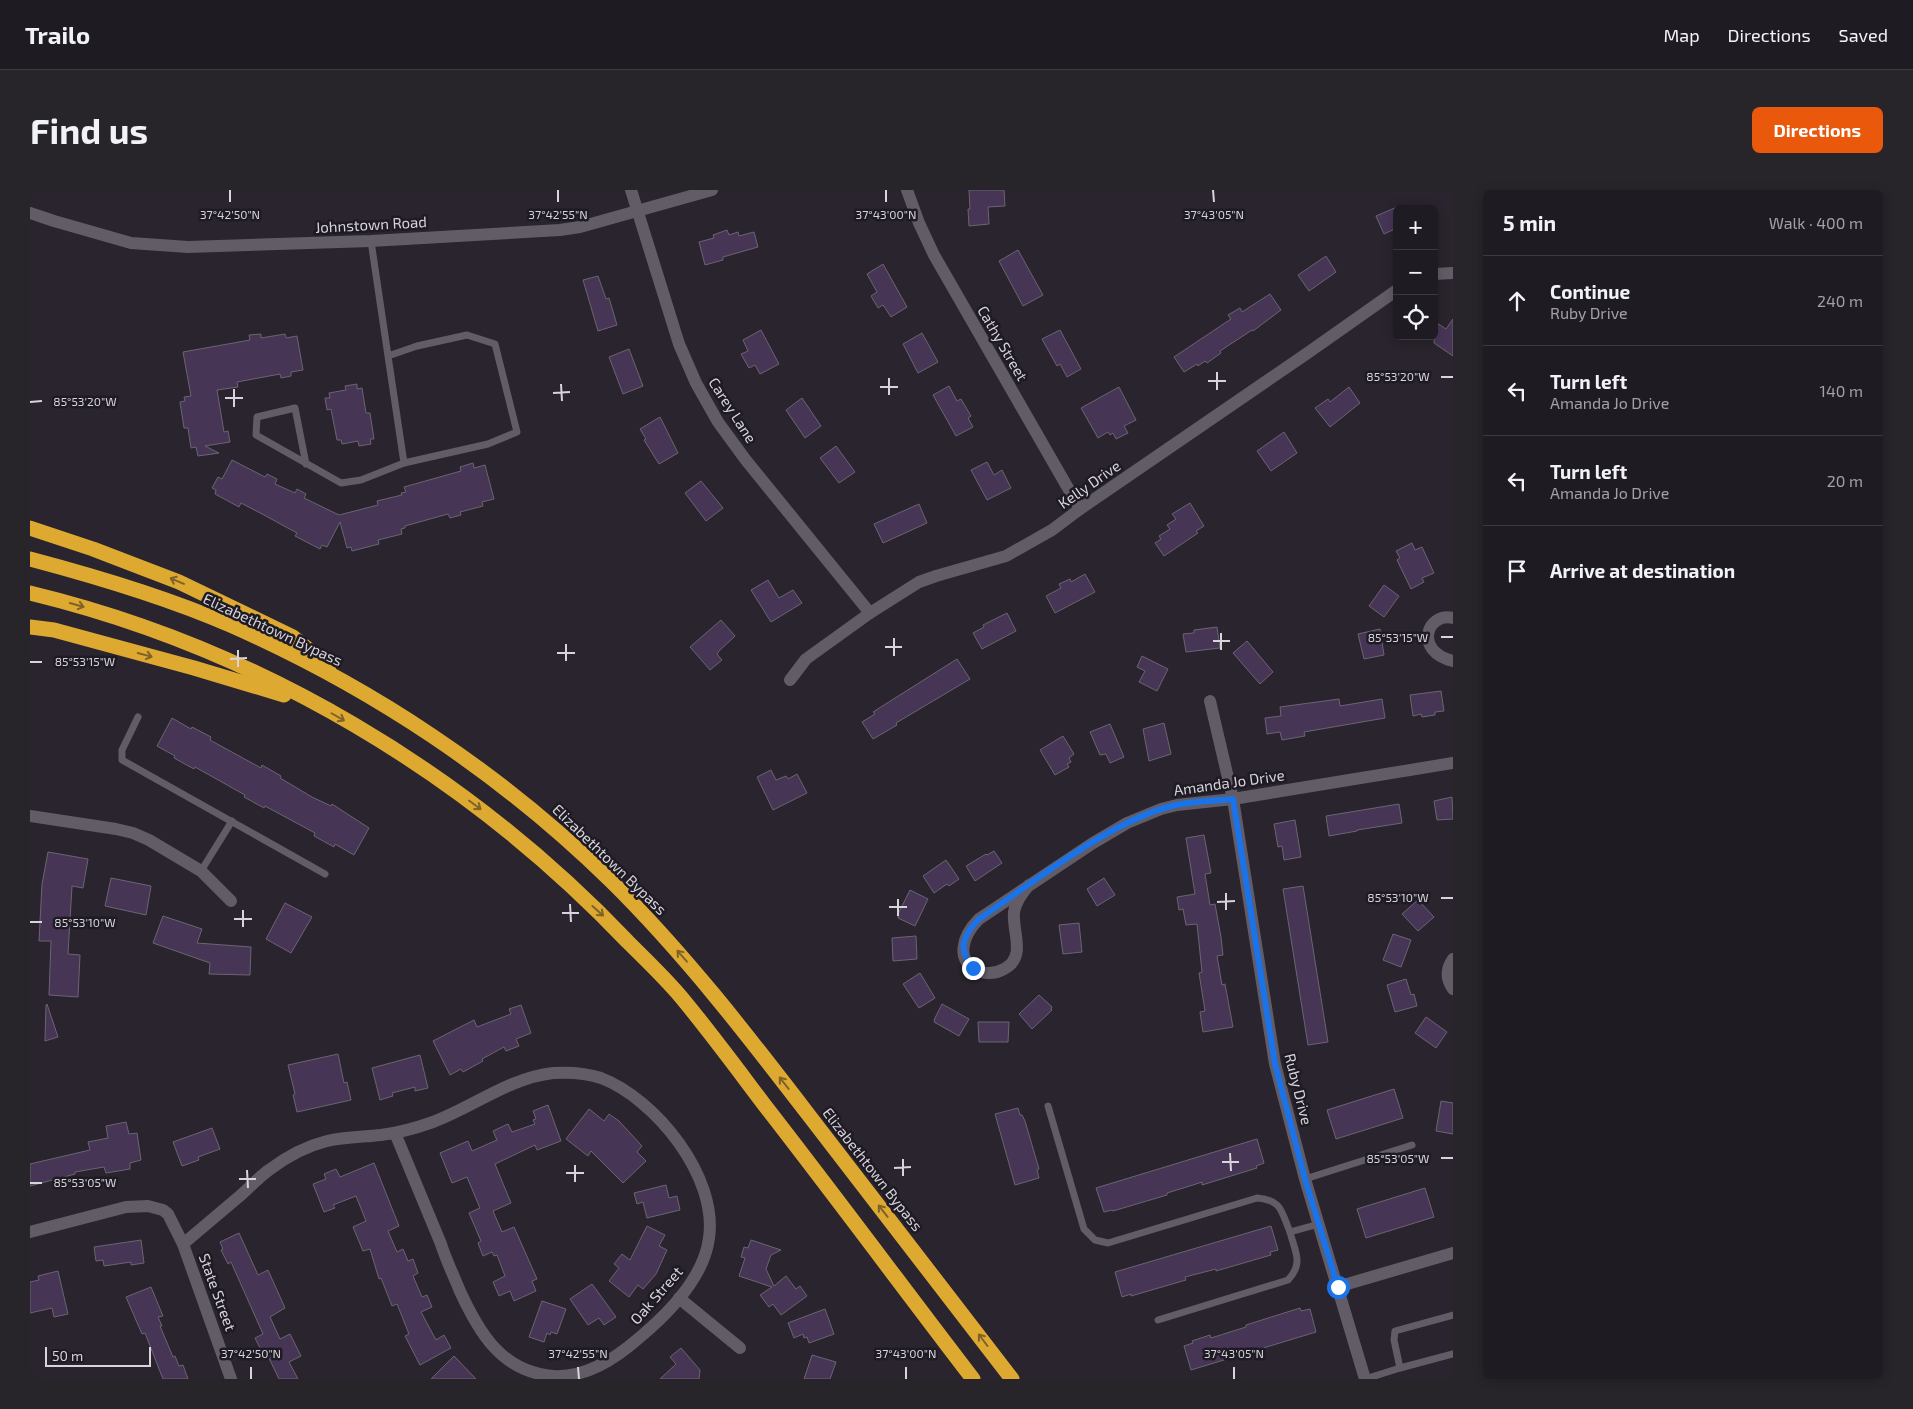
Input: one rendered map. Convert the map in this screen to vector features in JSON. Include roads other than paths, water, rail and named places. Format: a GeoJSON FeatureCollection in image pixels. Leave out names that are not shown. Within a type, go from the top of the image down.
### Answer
{"type":"FeatureCollection","features":[{"type":"Feature","properties":{"kind":"highway"},"geometry":{"type":"LineString","coordinates":[[30,528],[93,549],[179,582],[293,637],[368,696]]}},
{"type":"Feature","properties":{"kind":"highway","name":"Elizabethtown Bypass"},"geometry":{"type":"LineString","coordinates":[[30,559],[128,587],[228,624],[322,670],[368,696],[454,751],[515,797],[573,846],[644,915],[683,957],[738,1024],[1012,1379]]}},
{"type":"Feature","properties":{"kind":"highway"},"geometry":{"type":"LineString","coordinates":[[30,593],[98,611],[199,647],[274,681],[388,745],[460,794],[527,846],[610,922],[679,995],[973,1379]]}},
{"type":"Feature","properties":{"kind":"highway"},"geometry":{"type":"LineString","coordinates":[[30,627],[54,630],[316,704]]}},
{"type":"Feature","properties":{"kind":"street","name":"Carey Lane"},"geometry":{"type":"LineString","coordinates":[[631,190],[679,344],[696,383],[718,422],[745,459],[870,613]]}},
{"type":"Feature","properties":{"kind":"street","name":"Johnstown Road"},"geometry":{"type":"LineString","coordinates":[[30,213],[54,222],[131,243],[188,247],[372,241],[560,230],[580,227],[712,190]]}},
{"type":"Feature","properties":{"kind":"street","name":"Cathy Street"},"geometry":{"type":"LineString","coordinates":[[907,190],[919,223],[934,254],[1080,509]]}},
{"type":"Feature","properties":{"kind":"street"},"geometry":{"type":"LineString","coordinates":[[1438,274],[1453,273]]}},
{"type":"Feature","properties":{"kind":"street","name":"Kelly Drive"},"geometry":{"type":"LineString","coordinates":[[790,680],[806,659],[870,613],[919,582],[1006,556],[1052,530],[1393,293]]}},
{"type":"Feature","properties":{"kind":"street"},"geometry":{"type":"LineString","coordinates":[[1453,618],[1441,618],[1433,623],[1428,631],[1427,640],[1430,648],[1436,655],[1453,660]]}},
{"type":"Feature","properties":{"kind":"street","name":"Ruby Drive"},"geometry":{"type":"LineString","coordinates":[[1210,701],[1233,799],[1275,1064],[1305,1179],[1365,1379]]}},
{"type":"Feature","properties":{"kind":"street","name":"Amanda Jo Drive"},"geometry":{"type":"LineString","coordinates":[[1029,885],[1016,903],[1014,912],[1018,943],[1012,962],[1008,967],[991,973],[973,968],[966,960],[963,950],[964,938],[979,919],[1029,885],[1093,843],[1144,816],[1177,805],[1233,799],[1453,763]]}},
{"type":"Feature","properties":{"kind":"street"},"geometry":{"type":"LineString","coordinates":[[30,816],[83,823],[133,833],[149,840],[201,871],[230,901]]}},
{"type":"Feature","properties":{"kind":"street"},"geometry":{"type":"LineString","coordinates":[[1453,959],[1447,972],[1448,980],[1453,989]]}},
{"type":"Feature","properties":{"kind":"street","name":"Oak Street"},"geometry":{"type":"LineString","coordinates":[[183,1244],[269,1170],[297,1153],[326,1142],[395,1133],[432,1122],[511,1085],[553,1073],[584,1074],[614,1084],[640,1102],[677,1141],[689,1156],[707,1198],[710,1236],[707,1250],[695,1276],[680,1298],[652,1328],[631,1346],[593,1369],[566,1376],[551,1376],[530,1371],[509,1361],[486,1339],[468,1310],[446,1261],[395,1133]]}},
{"type":"Feature","properties":{"kind":"street"},"geometry":{"type":"LineString","coordinates":[[30,1232],[126,1207],[148,1206],[157,1207],[168,1214],[183,1244]]}},
{"type":"Feature","properties":{"kind":"street","name":"State Street"},"geometry":{"type":"LineString","coordinates":[[183,1244],[231,1379]]}},
{"type":"Feature","properties":{"kind":"street"},"geometry":{"type":"LineString","coordinates":[[1338,1287],[1453,1253]]}},
{"type":"Feature","properties":{"kind":"street"},"geometry":{"type":"LineString","coordinates":[[680,1298],[740,1348]]}},
{"type":"Feature","properties":{"kind":"lane"},"geometry":{"type":"LineString","coordinates":[[372,241],[404,463]]}},
{"type":"Feature","properties":{"kind":"lane"},"geometry":{"type":"LineString","coordinates":[[306,464],[295,408],[257,417],[256,435],[306,464],[341,483],[362,480],[404,463],[488,444],[517,432],[495,344],[467,335],[417,346],[388,356]]}},
{"type":"Feature","properties":{"kind":"lane"},"geometry":{"type":"LineString","coordinates":[[138,717],[122,750],[122,760],[325,874]]}},
{"type":"Feature","properties":{"kind":"lane"},"geometry":{"type":"LineString","coordinates":[[201,871],[232,821]]}},
{"type":"Feature","properties":{"kind":"lane"},"geometry":{"type":"LineString","coordinates":[[1048,1106],[1084,1229],[1095,1240],[1108,1243],[1257,1198],[1271,1199],[1280,1207],[1290,1232],[1298,1262],[1296,1272],[1288,1280],[1158,1320]]}},
{"type":"Feature","properties":{"kind":"lane"},"geometry":{"type":"LineString","coordinates":[[1305,1179],[1412,1146]]}},
{"type":"Feature","properties":{"kind":"lane"},"geometry":{"type":"LineString","coordinates":[[1290,1232],[1319,1224]]}},
{"type":"Feature","properties":{"kind":"lane"},"geometry":{"type":"LineString","coordinates":[[1400,1368],[1394,1340],[1395,1331],[1453,1315]]}},
{"type":"Feature","properties":{"kind":"lane"},"geometry":{"type":"LineString","coordinates":[[1365,1379],[1453,1354]]}}]}
